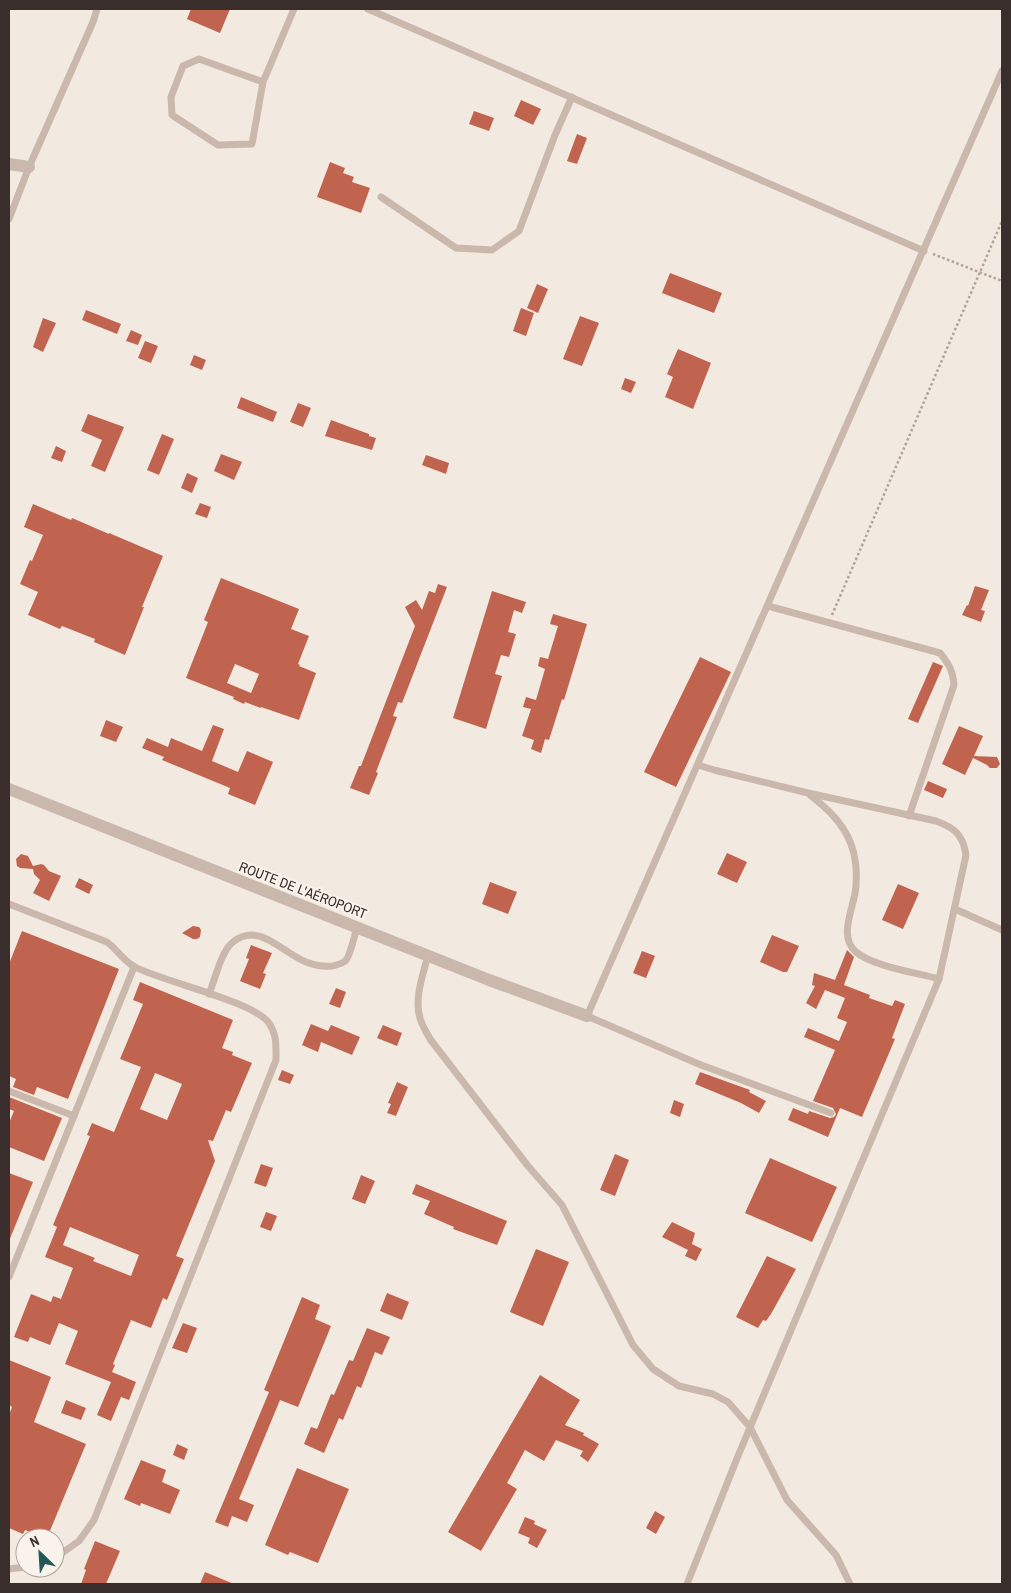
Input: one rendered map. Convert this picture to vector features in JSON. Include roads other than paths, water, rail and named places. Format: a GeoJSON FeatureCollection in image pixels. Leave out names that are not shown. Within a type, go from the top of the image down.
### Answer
{"type":"FeatureCollection","features":[{"type":"Feature","properties":{"kind":"street"},"geometry":{"type":"LineString","coordinates":[[9,164],[29,167]]}},
{"type":"Feature","properties":{"kind":"street","name":"ROUTE DE L'AÉROPORT"},"geometry":{"type":"LineString","coordinates":[[9,789],[587,1016]]}},
{"type":"Feature","properties":{"kind":"lane"},"geometry":{"type":"LineString","coordinates":[[9,219],[29,167],[97,9]]}},
{"type":"Feature","properties":{"kind":"lane"},"geometry":{"type":"LineString","coordinates":[[263,82],[200,59],[183,66],[171,97],[172,115],[218,145],[252,144],[263,82],[294,9]]}},
{"type":"Feature","properties":{"kind":"lane"},"geometry":{"type":"LineString","coordinates":[[368,9],[924,251]]}},
{"type":"Feature","properties":{"kind":"lane"},"geometry":{"type":"LineString","coordinates":[[831,1113],[701,1065],[587,1016],[1002,71]]}},
{"type":"Feature","properties":{"kind":"lane"},"geometry":{"type":"LineString","coordinates":[[381,197],[456,248],[492,250],[519,231],[555,135],[572,97]]}},
{"type":"Feature","properties":{"kind":"lane"},"geometry":{"type":"LineString","coordinates":[[768,606],[940,654],[948,663],[953,673],[954,685],[909,816]]}},
{"type":"Feature","properties":{"kind":"lane"},"geometry":{"type":"LineString","coordinates":[[687,1584],[750,1426],[939,979],[966,855],[964,843],[950,826],[698,765]]}},
{"type":"Feature","properties":{"kind":"lane"},"geometry":{"type":"LineString","coordinates":[[808,793],[830,810],[843,828],[852,846],[856,869],[856,888],[848,924],[848,939],[854,950],[871,960],[939,979]]}},
{"type":"Feature","properties":{"kind":"lane"},"geometry":{"type":"LineString","coordinates":[[9,904],[107,942],[117,949],[134,967],[251,1009],[268,1022],[277,1039],[276,1060],[94,1520],[79,1541],[65,1551]]}},
{"type":"Feature","properties":{"kind":"lane"},"geometry":{"type":"LineString","coordinates":[[955,909],[1002,930]]}},
{"type":"Feature","properties":{"kind":"lane"},"geometry":{"type":"LineString","coordinates":[[210,994],[225,951],[232,942],[242,936],[252,934],[264,937],[305,962],[332,966],[346,960],[357,927]]}},
{"type":"Feature","properties":{"kind":"lane"},"geometry":{"type":"LineString","coordinates":[[428,955],[418,1004],[420,1020],[430,1039],[528,1166],[562,1205],[633,1345],[653,1369],[679,1386],[713,1394],[728,1402],[750,1426],[787,1500],[836,1554],[850,1584]]}},
{"type":"Feature","properties":{"kind":"lane"},"geometry":{"type":"LineString","coordinates":[[9,1277],[134,967]]}},
{"type":"Feature","properties":{"kind":"lane"},"geometry":{"type":"LineString","coordinates":[[9,1091],[74,1116]]}}]}
